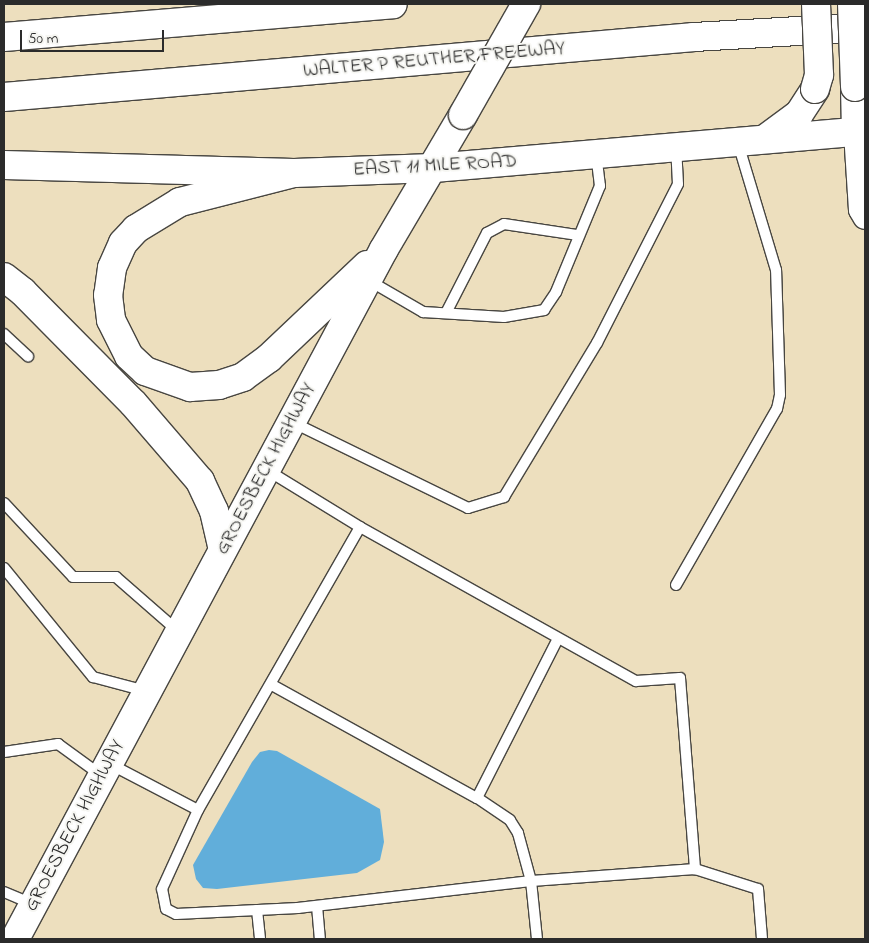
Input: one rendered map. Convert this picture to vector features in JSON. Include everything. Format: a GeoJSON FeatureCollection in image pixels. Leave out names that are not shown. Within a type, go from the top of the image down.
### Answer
{"type":"FeatureCollection","features":[{"type":"Feature","properties":{"kind":"main road"},"geometry":{"type":"LineString","coordinates":[[4,37],[393,4]]}},
{"type":"Feature","properties":{"kind":"main road","name":"GROESBECK HIGHWAY"},"geometry":{"type":"LineString","coordinates":[[15,939],[367,280],[526,4]]}},
{"type":"Feature","properties":{"kind":"main road"},"geometry":{"type":"LineString","coordinates":[[765,139],[799,114],[815,88],[818,75],[816,4]]}},
{"type":"Feature","properties":{"kind":"main road"},"geometry":{"type":"LineString","coordinates":[[852,4],[855,87],[861,131]]}},
{"type":"Feature","properties":{"kind":"main road","name":"WALTER P REUTHER FREEWAY"},"geometry":{"type":"LineString","coordinates":[[4,97],[655,41],[865,27]]}},
{"type":"Feature","properties":{"kind":"main road","name":"EAST 11 MILE ROAD"},"geometry":{"type":"LineString","coordinates":[[4,165],[294,173],[433,168],[861,131]]}},
{"type":"Feature","properties":{"kind":"main road"},"geometry":{"type":"LineString","coordinates":[[294,173],[180,202],[136,229],[123,243],[112,268],[108,295],[111,320],[128,356],[145,371],[190,387],[219,385],[243,377],[269,358],[384,249]]}},
{"type":"Feature","properties":{"kind":"main road"},"geometry":{"type":"LineString","coordinates":[[4,277],[24,292],[133,403],[200,481],[214,511],[223,549]]}},
{"type":"Feature","properties":{"kind":"street"},"geometry":{"type":"LineString","coordinates":[[861,131],[861,209],[865,216]]}},
{"type":"Feature","properties":{"kind":"lane"},"geometry":{"type":"LineString","coordinates":[[676,585],[777,409],[780,394],[776,270],[738,142]]}},
{"type":"Feature","properties":{"kind":"lane"},"geometry":{"type":"LineString","coordinates":[[292,422],[468,508],[504,497],[598,344],[678,184],[676,148]]}},
{"type":"Feature","properties":{"kind":"lane"},"geometry":{"type":"LineString","coordinates":[[367,280],[423,312],[504,317],[544,310],[556,292],[578,235],[600,186],[596,154]]}},
{"type":"Feature","properties":{"kind":"lane"},"geometry":{"type":"LineString","coordinates":[[446,314],[486,233],[504,224],[578,235]]}},
{"type":"Feature","properties":{"kind":"lane"},"geometry":{"type":"LineString","coordinates":[[4,334],[28,356]]}},
{"type":"Feature","properties":{"kind":"lane"},"geometry":{"type":"LineString","coordinates":[[266,470],[360,527],[557,640],[636,681],[680,678],[695,869]]}},
{"type":"Feature","properties":{"kind":"lane"},"geometry":{"type":"LineString","coordinates":[[4,502],[73,577],[116,577],[179,631]]}},
{"type":"Feature","properties":{"kind":"lane"},"geometry":{"type":"LineString","coordinates":[[360,527],[272,685],[198,810],[162,889],[166,909],[176,914],[317,906],[531,881],[695,869],[758,889],[762,939]]}},
{"type":"Feature","properties":{"kind":"lane"},"geometry":{"type":"LineString","coordinates":[[4,568],[93,677],[147,692]]}},
{"type":"Feature","properties":{"kind":"lane"},"geometry":{"type":"LineString","coordinates":[[477,798],[557,640]]}},
{"type":"Feature","properties":{"kind":"lane"},"geometry":{"type":"LineString","coordinates":[[272,685],[477,798],[510,820],[518,833],[531,881],[537,939]]}},
{"type":"Feature","properties":{"kind":"lane"},"geometry":{"type":"LineString","coordinates":[[4,752],[58,744],[105,769],[198,810]]}},
{"type":"Feature","properties":{"kind":"lane"},"geometry":{"type":"LineString","coordinates":[[4,892],[33,905]]}},
{"type":"Feature","properties":{"kind":"lane"},"geometry":{"type":"LineString","coordinates":[[317,906],[320,939]]}},
{"type":"Feature","properties":{"kind":"lane"},"geometry":{"type":"LineString","coordinates":[[256,910],[260,939]]}},
{"type":"Feature","properties":{"kind":"water"},"geometry":{"type":"Polygon","coordinates":[[[277,751],[380,809],[384,842],[380,860],[357,873],[217,889],[203,888],[196,879],[193,865],[252,762],[260,752],[277,751]]]}}]}
